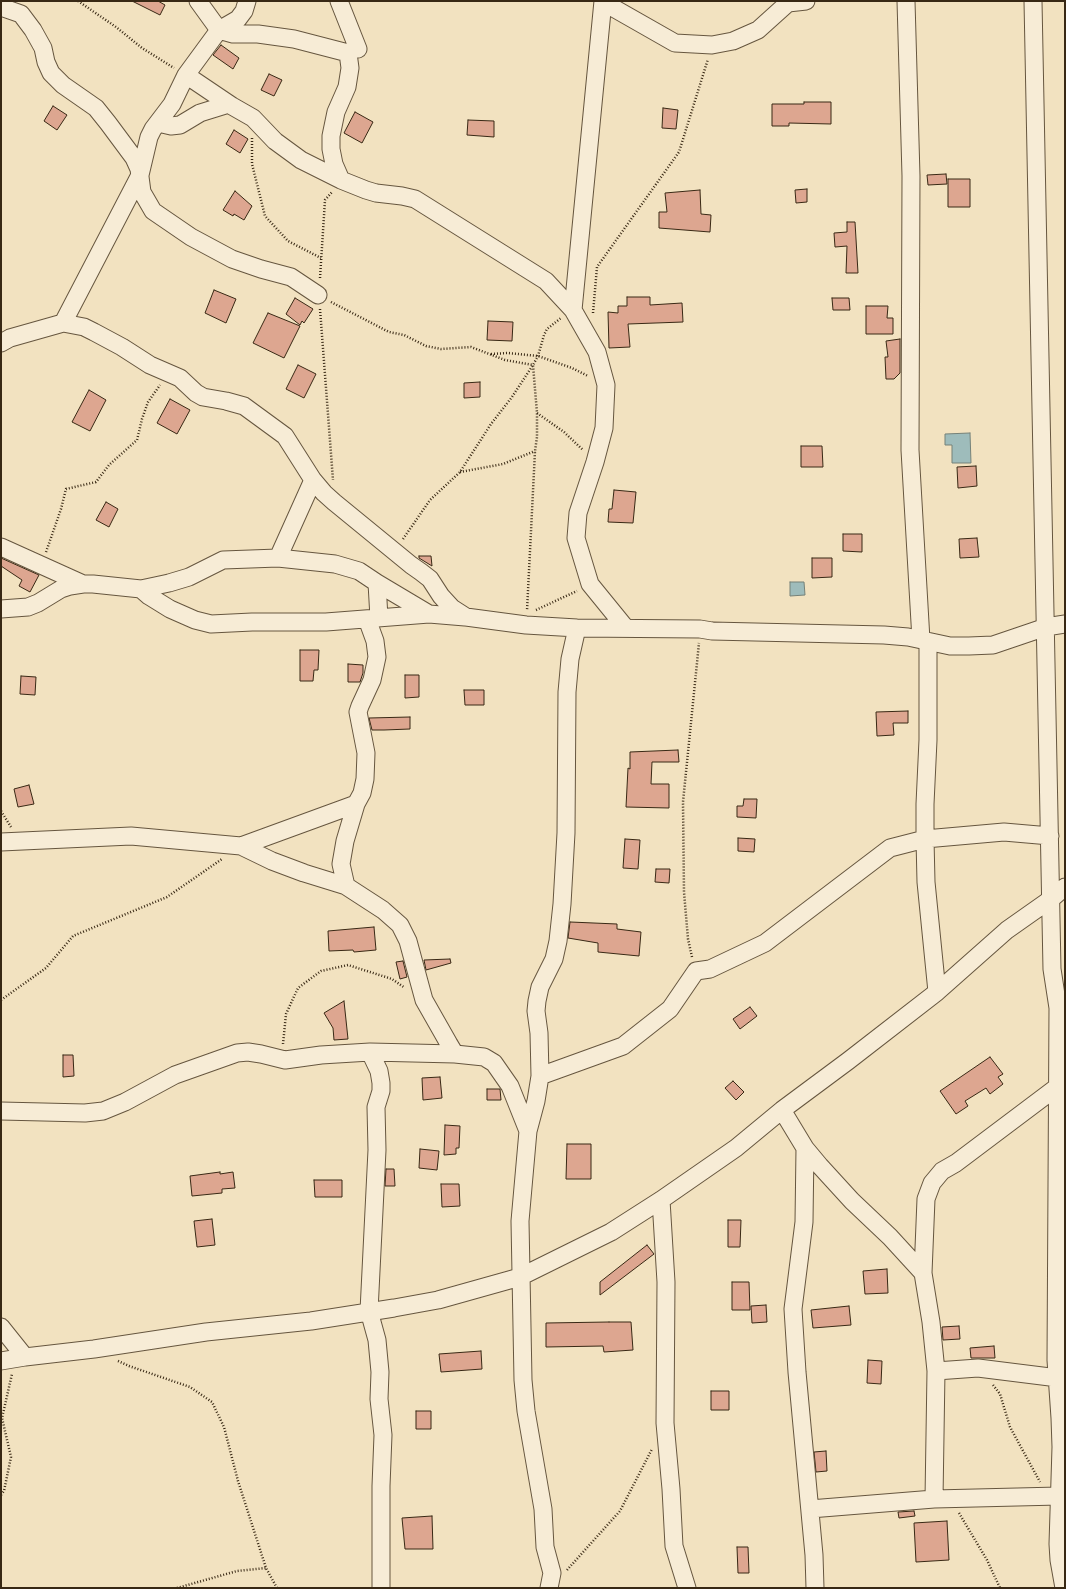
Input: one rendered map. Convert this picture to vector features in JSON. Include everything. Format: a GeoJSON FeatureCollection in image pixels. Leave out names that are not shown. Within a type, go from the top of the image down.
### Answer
{"type":"FeatureCollection","features":[{"type":"Feature","properties":{"kind":"street"},"geometry":{"type":"LineString","coordinates":[[198,1],[219,30],[234,34],[258,34],[294,38],[348,53],[350,68],[347,88],[336,112],[330,149],[334,164],[341,180]]}},
{"type":"Feature","properties":{"kind":"street"},"geometry":{"type":"LineString","coordinates":[[63,323],[140,175],[149,137],[153,129],[172,104],[186,75],[219,30],[238,19],[244,11],[247,1]]}},
{"type":"Feature","properties":{"kind":"street"},"geometry":{"type":"LineString","coordinates":[[339,1],[358,49]]}},
{"type":"Feature","properties":{"kind":"street"},"geometry":{"type":"LineString","coordinates":[[574,310],[603,2],[674,43],[712,45],[733,41],[758,30],[788,3],[806,1]]}},
{"type":"Feature","properties":{"kind":"street"},"geometry":{"type":"LineString","coordinates":[[906,1],[911,176],[910,450],[924,641],[928,740],[924,804],[926,882],[936,992]]}},
{"type":"Feature","properties":{"kind":"street"},"geometry":{"type":"LineString","coordinates":[[1033,1],[1052,969],[1058,1008],[1057,1087],[1061,1238],[1062,1377],[1060,1425],[1053,1496],[1059,1560],[1064,1588]]}},
{"type":"Feature","properties":{"kind":"street"},"geometry":{"type":"LineString","coordinates":[[1,7],[21,14],[34,30],[43,48],[46,62],[51,73],[63,84],[96,108],[134,158],[140,175],[142,192],[153,211],[191,237],[232,259],[261,270],[291,277],[318,295]]}},
{"type":"Feature","properties":{"kind":"street"},"geometry":{"type":"LineString","coordinates":[[186,75],[253,118],[274,141],[301,160],[341,180],[376,193],[415,199],[546,281],[574,310],[597,352],[606,385],[604,428],[595,462],[578,513],[576,538],[590,584],[625,627]]}},
{"type":"Feature","properties":{"kind":"street"},"geometry":{"type":"LineString","coordinates":[[196,115],[204,87]]}},
{"type":"Feature","properties":{"kind":"street"},"geometry":{"type":"LineString","coordinates":[[158,124],[171,126],[180,125],[196,115],[229,104]]}},
{"type":"Feature","properties":{"kind":"street"},"geometry":{"type":"LineString","coordinates":[[78,293],[77,313],[84,327]]}},
{"type":"Feature","properties":{"kind":"street"},"geometry":{"type":"LineString","coordinates":[[1,343],[10,338],[63,323],[84,327],[122,347],[150,365],[180,378],[196,393],[203,397],[240,405],[285,436],[313,480],[324,493],[430,579],[441,596],[452,608],[466,617]]}},
{"type":"Feature","properties":{"kind":"street"},"geometry":{"type":"LineString","coordinates":[[278,558],[313,480]]}},
{"type":"Feature","properties":{"kind":"street"},"geometry":{"type":"LineString","coordinates":[[1,547],[84,584]]}},
{"type":"Feature","properties":{"kind":"street"},"geometry":{"type":"LineString","coordinates":[[1,609],[28,607],[38,603],[61,589],[84,584],[141,589],[182,579],[223,560],[278,558],[335,564],[359,572],[429,614]]}},
{"type":"Feature","properties":{"kind":"street"},"geometry":{"type":"LineString","coordinates":[[346,886],[341,864],[345,841],[365,779],[366,753],[358,712],[372,680],[377,657],[373,619],[377,583]]}},
{"type":"Feature","properties":{"kind":"street"},"geometry":{"type":"LineString","coordinates":[[141,589],[149,596],[170,609],[195,620],[211,624],[252,622],[326,622],[429,614],[529,619],[577,628],[625,627],[700,629],[712,631],[884,635],[908,637],[950,646],[993,645],[1046,627],[1065,624]]}},
{"type":"Feature","properties":{"kind":"street"},"geometry":{"type":"LineString","coordinates":[[549,1588],[552,1573],[545,1547],[543,1509],[526,1404],[520,1277],[520,1221],[528,1131],[536,1101],[540,1076],[539,1033],[536,1012],[540,988],[554,959],[559,933],[566,833],[567,692],[570,659],[577,628]]}},
{"type":"Feature","properties":{"kind":"street"},"geometry":{"type":"LineString","coordinates":[[241,846],[356,804]]}},
{"type":"Feature","properties":{"kind":"street"},"geometry":{"type":"LineString","coordinates":[[540,1076],[623,1046],[670,1009],[696,971],[710,969],[765,943],[890,848],[925,839],[1004,832],[1050,836]]}},
{"type":"Feature","properties":{"kind":"street"},"geometry":{"type":"LineString","coordinates":[[1,842],[130,836],[241,846],[272,861],[346,886],[383,910],[400,925],[408,941],[424,1000],[455,1054]]}},
{"type":"Feature","properties":{"kind":"street"},"geometry":{"type":"LineString","coordinates":[[1,1327],[14,1358],[94,1349],[206,1332],[311,1321],[438,1300],[483,1289],[520,1277],[611,1232],[661,1200],[736,1148],[782,1110],[848,1061],[936,992],[1007,930],[1051,899],[1065,887]]}},
{"type":"Feature","properties":{"kind":"street"},"geometry":{"type":"LineString","coordinates":[[1,1111],[85,1113],[103,1111],[118,1106],[175,1075],[237,1053],[248,1052],[285,1060],[321,1055],[370,1052],[455,1054],[484,1057],[494,1063],[510,1086],[528,1131]]}},
{"type":"Feature","properties":{"kind":"street"},"geometry":{"type":"LineString","coordinates":[[370,1052],[379,1071],[381,1083],[381,1090],[376,1107],[377,1150],[370,1311],[377,1340],[380,1372],[379,1399],[383,1435],[381,1486],[381,1588]]}},
{"type":"Feature","properties":{"kind":"street"},"geometry":{"type":"LineString","coordinates":[[934,1499],[936,1371],[931,1322],[923,1273],[926,1199],[932,1183],[942,1171],[956,1163],[1057,1087]]}},
{"type":"Feature","properties":{"kind":"street"},"geometry":{"type":"LineString","coordinates":[[782,1110],[805,1148],[852,1201],[890,1237],[923,1273]]}},
{"type":"Feature","properties":{"kind":"street"},"geometry":{"type":"LineString","coordinates":[[805,1148],[804,1222],[793,1309],[797,1372],[814,1555],[815,1588]]}},
{"type":"Feature","properties":{"kind":"street"},"geometry":{"type":"LineString","coordinates":[[661,1200],[666,1282],[665,1423],[674,1546],[687,1588]]}},
{"type":"Feature","properties":{"kind":"street"},"geometry":{"type":"LineString","coordinates":[[936,1371],[978,1368],[1062,1377]]}},
{"type":"Feature","properties":{"kind":"street"},"geometry":{"type":"LineString","coordinates":[[810,1509],[951,1498],[1053,1496]]}},
{"type":"Feature","properties":{"kind":"path"},"geometry":{"type":"LineString","coordinates":[[78,1],[116,27],[142,48],[186,75]]}},
{"type":"Feature","properties":{"kind":"path"},"geometry":{"type":"LineString","coordinates":[[594,316],[593,309],[597,267],[679,152],[712,45]]}},
{"type":"Feature","properties":{"kind":"path"},"geometry":{"type":"LineString","coordinates":[[253,118],[252,164],[265,216],[288,241],[321,258]]}},
{"type":"Feature","properties":{"kind":"path"},"geometry":{"type":"LineString","coordinates":[[334,502],[318,295],[325,200],[341,180]]}},
{"type":"Feature","properties":{"kind":"path"},"geometry":{"type":"LineString","coordinates":[[318,295],[389,332],[404,335],[426,346],[441,349],[472,347],[505,360],[533,366]]}},
{"type":"Feature","properties":{"kind":"path"},"geometry":{"type":"LineString","coordinates":[[394,551],[430,500],[460,472],[491,424],[512,397],[533,366],[547,329],[574,310]]}},
{"type":"Feature","properties":{"kind":"path"},"geometry":{"type":"LineString","coordinates":[[488,354],[508,353],[538,356],[572,368],[606,385]]}},
{"type":"Feature","properties":{"kind":"path"},"geometry":{"type":"LineString","coordinates":[[529,619],[535,452],[537,437],[537,413],[533,366]]}},
{"type":"Feature","properties":{"kind":"path"},"geometry":{"type":"LineString","coordinates":[[42,565],[62,509],[66,488],[96,482],[109,465],[137,440],[148,402],[162,383],[180,378]]}},
{"type":"Feature","properties":{"kind":"path"},"geometry":{"type":"LineString","coordinates":[[537,413],[564,432],[595,462]]}},
{"type":"Feature","properties":{"kind":"path"},"geometry":{"type":"LineString","coordinates":[[460,472],[503,464],[535,452]]}},
{"type":"Feature","properties":{"kind":"path"},"geometry":{"type":"LineString","coordinates":[[529,619],[590,584]]}},
{"type":"Feature","properties":{"kind":"path"},"geometry":{"type":"LineString","coordinates":[[696,971],[688,939],[684,892],[683,802],[700,629]]}},
{"type":"Feature","properties":{"kind":"path"},"geometry":{"type":"LineString","coordinates":[[1,1000],[46,968],[73,936],[167,897],[241,846]]}},
{"type":"Feature","properties":{"kind":"path"},"geometry":{"type":"LineString","coordinates":[[285,1060],[283,1031],[286,1014],[298,988],[321,971],[348,965],[392,979],[424,1000]]}},
{"type":"Feature","properties":{"kind":"path"},"geometry":{"type":"LineString","coordinates":[[1,1495],[4,1491],[11,1457],[2,1418],[14,1358]]}},
{"type":"Feature","properties":{"kind":"path"},"geometry":{"type":"LineString","coordinates":[[115,1359],[129,1366],[190,1387],[212,1402],[224,1427],[238,1481],[266,1568],[277,1588]]}},
{"type":"Feature","properties":{"kind":"path"},"geometry":{"type":"LineString","coordinates":[[978,1368],[1000,1394],[1010,1427],[1053,1496]]}},
{"type":"Feature","properties":{"kind":"path"},"geometry":{"type":"LineString","coordinates":[[566,1570],[620,1512],[665,1423]]}},
{"type":"Feature","properties":{"kind":"path"},"geometry":{"type":"LineString","coordinates":[[951,1498],[987,1560],[1000,1588]]}},
{"type":"Feature","properties":{"kind":"path"},"geometry":{"type":"LineString","coordinates":[[177,1588],[237,1572],[266,1568]]}},
{"type":"Feature","properties":{"kind":"water"},"geometry":{"type":"Polygon","coordinates":[[[970,433],[971,463],[952,463],[952,445],[945,445],[945,434],[970,433]]]}},
{"type":"Feature","properties":{"kind":"water"},"geometry":{"type":"Polygon","coordinates":[[[790,582],[804,582],[805,595],[790,596],[790,582]]]}},
{"type":"Feature","properties":{"kind":"building"},"geometry":{"type":"Polygon","coordinates":[[[132,1],[158,1],[165,5],[160,15],[132,1]]]}},
{"type":"Feature","properties":{"kind":"building"},"geometry":{"type":"Polygon","coordinates":[[[221,45],[239,58],[233,69],[213,55],[221,45]]]}},
{"type":"Feature","properties":{"kind":"building"},"geometry":{"type":"Polygon","coordinates":[[[269,74],[282,80],[274,96],[261,90],[269,74]]]}},
{"type":"Feature","properties":{"kind":"building"},"geometry":{"type":"Polygon","coordinates":[[[804,102],[831,102],[831,124],[789,123],[789,126],[772,126],[772,104],[804,104],[804,102]]]}},
{"type":"Feature","properties":{"kind":"building"},"geometry":{"type":"Polygon","coordinates":[[[53,106],[67,115],[57,130],[44,121],[53,106]]]}},
{"type":"Feature","properties":{"kind":"building"},"geometry":{"type":"Polygon","coordinates":[[[663,108],[678,110],[676,129],[662,128],[663,108]]]}},
{"type":"Feature","properties":{"kind":"building"},"geometry":{"type":"Polygon","coordinates":[[[355,112],[373,122],[362,143],[344,133],[355,112]]]}},
{"type":"Feature","properties":{"kind":"building"},"geometry":{"type":"Polygon","coordinates":[[[468,120],[494,121],[494,137],[467,135],[468,120]]]}},
{"type":"Feature","properties":{"kind":"building"},"geometry":{"type":"Polygon","coordinates":[[[234,130],[248,139],[240,153],[226,144],[234,130]]]}},
{"type":"Feature","properties":{"kind":"building"},"geometry":{"type":"Polygon","coordinates":[[[946,174],[947,184],[928,185],[927,175],[946,174]]]}},
{"type":"Feature","properties":{"kind":"building"},"geometry":{"type":"Polygon","coordinates":[[[948,179],[970,179],[970,207],[948,207],[948,179]]]}},
{"type":"Feature","properties":{"kind":"building"},"geometry":{"type":"Polygon","coordinates":[[[807,189],[807,202],[796,203],[795,190],[807,189]]]}},
{"type":"Feature","properties":{"kind":"building"},"geometry":{"type":"Polygon","coordinates":[[[700,190],[701,214],[711,215],[710,232],[659,228],[659,212],[667,212],[665,193],[700,190]]]}},
{"type":"Feature","properties":{"kind":"building"},"geometry":{"type":"Polygon","coordinates":[[[235,191],[252,206],[244,220],[223,210],[235,191]]]}},
{"type":"Feature","properties":{"kind":"building"},"geometry":{"type":"Polygon","coordinates":[[[847,222],[855,222],[858,273],[846,273],[847,246],[835,247],[834,233],[847,232],[847,222]]]}},
{"type":"Feature","properties":{"kind":"building"},"geometry":{"type":"Polygon","coordinates":[[[214,290],[236,299],[226,323],[205,313],[214,290]]]}},
{"type":"Feature","properties":{"kind":"building"},"geometry":{"type":"Polygon","coordinates":[[[627,297],[650,297],[650,305],[682,303],[683,322],[628,324],[630,347],[609,348],[608,312],[618,313],[618,306],[627,306],[627,297]]]}},
{"type":"Feature","properties":{"kind":"building"},"geometry":{"type":"Polygon","coordinates":[[[295,298],[313,309],[304,323],[302,321],[300,325],[286,314],[295,298]]]}},
{"type":"Feature","properties":{"kind":"building"},"geometry":{"type":"Polygon","coordinates":[[[832,298],[849,298],[850,310],[833,310],[832,298]]]}},
{"type":"Feature","properties":{"kind":"building"},"geometry":{"type":"Polygon","coordinates":[[[866,306],[888,306],[887,318],[893,318],[893,334],[866,334],[866,306]]]}},
{"type":"Feature","properties":{"kind":"building"},"geometry":{"type":"Polygon","coordinates":[[[268,313],[300,326],[284,358],[253,343],[268,313]]]}},
{"type":"Feature","properties":{"kind":"building"},"geometry":{"type":"Polygon","coordinates":[[[488,321],[513,322],[512,341],[487,340],[488,321]]]}},
{"type":"Feature","properties":{"kind":"building"},"geometry":{"type":"Polygon","coordinates":[[[900,339],[900,373],[894,379],[886,379],[885,357],[888,357],[886,341],[900,339]]]}},
{"type":"Feature","properties":{"kind":"building"},"geometry":{"type":"Polygon","coordinates":[[[298,365],[316,374],[304,398],[286,389],[298,365]]]}},
{"type":"Feature","properties":{"kind":"building"},"geometry":{"type":"Polygon","coordinates":[[[480,382],[480,397],[464,398],[464,383],[480,382]]]}},
{"type":"Feature","properties":{"kind":"building"},"geometry":{"type":"Polygon","coordinates":[[[89,390],[106,400],[90,431],[72,422],[89,390]]]}},
{"type":"Feature","properties":{"kind":"building"},"geometry":{"type":"Polygon","coordinates":[[[170,399],[190,410],[177,434],[157,423],[170,399]]]}},
{"type":"Feature","properties":{"kind":"building"},"geometry":{"type":"Polygon","coordinates":[[[801,446],[822,446],[823,467],[801,467],[801,446]]]}},
{"type":"Feature","properties":{"kind":"building"},"geometry":{"type":"Polygon","coordinates":[[[976,466],[977,486],[958,488],[957,467],[976,466]]]}},
{"type":"Feature","properties":{"kind":"building"},"geometry":{"type":"Polygon","coordinates":[[[614,490],[636,492],[633,523],[608,522],[609,509],[612,509],[614,490]]]}},
{"type":"Feature","properties":{"kind":"building"},"geometry":{"type":"Polygon","coordinates":[[[106,502],[118,509],[109,527],[96,520],[106,502]]]}},
{"type":"Feature","properties":{"kind":"building"},"geometry":{"type":"Polygon","coordinates":[[[843,534],[862,534],[862,552],[843,551],[843,534]]]}},
{"type":"Feature","properties":{"kind":"building"},"geometry":{"type":"Polygon","coordinates":[[[977,538],[979,557],[960,558],[959,539],[977,538]]]}},
{"type":"Feature","properties":{"kind":"building"},"geometry":{"type":"Polygon","coordinates":[[[419,556],[431,556],[432,566],[419,558],[419,556]]]}},
{"type":"Feature","properties":{"kind":"building"},"geometry":{"type":"Polygon","coordinates":[[[1,558],[39,575],[30,592],[19,586],[22,580],[1,566],[1,558]]]}},
{"type":"Feature","properties":{"kind":"building"},"geometry":{"type":"Polygon","coordinates":[[[812,558],[832,558],[832,577],[812,578],[812,558]]]}},
{"type":"Feature","properties":{"kind":"building"},"geometry":{"type":"Polygon","coordinates":[[[300,650],[319,650],[318,670],[314,670],[313,681],[300,681],[300,650]]]}},
{"type":"Feature","properties":{"kind":"building"},"geometry":{"type":"Polygon","coordinates":[[[348,664],[363,665],[363,673],[360,682],[348,682],[348,664]]]}},
{"type":"Feature","properties":{"kind":"building"},"geometry":{"type":"Polygon","coordinates":[[[405,675],[419,675],[419,697],[405,698],[405,675]]]}},
{"type":"Feature","properties":{"kind":"building"},"geometry":{"type":"Polygon","coordinates":[[[21,676],[36,677],[35,695],[20,694],[21,676]]]}},
{"type":"Feature","properties":{"kind":"building"},"geometry":{"type":"Polygon","coordinates":[[[464,690],[484,690],[484,705],[465,705],[464,690]]]}},
{"type":"Feature","properties":{"kind":"building"},"geometry":{"type":"Polygon","coordinates":[[[908,711],[908,723],[893,723],[894,735],[877,736],[876,712],[908,711]]]}},
{"type":"Feature","properties":{"kind":"building"},"geometry":{"type":"Polygon","coordinates":[[[410,717],[410,729],[384,730],[372,730],[369,718],[410,717]]]}},
{"type":"Feature","properties":{"kind":"building"},"geometry":{"type":"Polygon","coordinates":[[[678,750],[679,762],[652,762],[651,784],[669,784],[669,808],[626,807],[628,768],[630,769],[630,752],[678,750]]]}},
{"type":"Feature","properties":{"kind":"building"},"geometry":{"type":"Polygon","coordinates":[[[29,785],[34,804],[18,807],[14,789],[29,785]]]}},
{"type":"Feature","properties":{"kind":"building"},"geometry":{"type":"Polygon","coordinates":[[[744,799],[757,799],[756,818],[737,817],[737,806],[743,806],[744,799]]]}},
{"type":"Feature","properties":{"kind":"building"},"geometry":{"type":"Polygon","coordinates":[[[738,838],[755,839],[754,852],[738,851],[738,838]]]}},
{"type":"Feature","properties":{"kind":"building"},"geometry":{"type":"Polygon","coordinates":[[[625,839],[640,840],[638,869],[623,868],[625,839]]]}},
{"type":"Feature","properties":{"kind":"building"},"geometry":{"type":"Polygon","coordinates":[[[656,869],[670,869],[669,883],[655,882],[656,869]]]}},
{"type":"Feature","properties":{"kind":"building"},"geometry":{"type":"Polygon","coordinates":[[[570,922],[617,924],[617,929],[641,932],[639,956],[598,952],[598,943],[568,938],[570,922]]]}},
{"type":"Feature","properties":{"kind":"building"},"geometry":{"type":"Polygon","coordinates":[[[374,927],[376,950],[354,952],[353,950],[329,951],[328,931],[374,927]]]}},
{"type":"Feature","properties":{"kind":"building"},"geometry":{"type":"Polygon","coordinates":[[[450,959],[451,963],[426,970],[424,960],[450,959]]]}},
{"type":"Feature","properties":{"kind":"building"},"geometry":{"type":"Polygon","coordinates":[[[403,961],[407,977],[400,979],[396,962],[403,961]]]}},
{"type":"Feature","properties":{"kind":"building"},"geometry":{"type":"Polygon","coordinates":[[[344,1001],[348,1039],[334,1040],[333,1028],[324,1013],[344,1001]]]}},
{"type":"Feature","properties":{"kind":"building"},"geometry":{"type":"Polygon","coordinates":[[[750,1007],[757,1016],[740,1029],[733,1019],[750,1007]]]}},
{"type":"Feature","properties":{"kind":"building"},"geometry":{"type":"Polygon","coordinates":[[[63,1055],[73,1055],[74,1076],[63,1077],[63,1055]]]}},
{"type":"Feature","properties":{"kind":"building"},"geometry":{"type":"Polygon","coordinates":[[[990,1057],[1003,1074],[998,1077],[1003,1084],[990,1094],[986,1088],[965,1101],[968,1106],[956,1114],[940,1091],[990,1057]]]}},
{"type":"Feature","properties":{"kind":"building"},"geometry":{"type":"Polygon","coordinates":[[[440,1077],[442,1098],[423,1100],[422,1078],[440,1077]]]}},
{"type":"Feature","properties":{"kind":"building"},"geometry":{"type":"Polygon","coordinates":[[[733,1081],[744,1092],[736,1100],[725,1088],[733,1081]]]}},
{"type":"Feature","properties":{"kind":"building"},"geometry":{"type":"Polygon","coordinates":[[[487,1089],[500,1089],[501,1100],[487,1100],[487,1089]]]}},
{"type":"Feature","properties":{"kind":"building"},"geometry":{"type":"Polygon","coordinates":[[[445,1125],[460,1126],[459,1148],[456,1148],[456,1154],[444,1155],[445,1125]]]}},
{"type":"Feature","properties":{"kind":"building"},"geometry":{"type":"Polygon","coordinates":[[[567,1144],[591,1144],[591,1179],[566,1179],[567,1144]]]}},
{"type":"Feature","properties":{"kind":"building"},"geometry":{"type":"Polygon","coordinates":[[[420,1149],[439,1151],[437,1170],[419,1168],[420,1149]]]}},
{"type":"Feature","properties":{"kind":"building"},"geometry":{"type":"Polygon","coordinates":[[[386,1169],[394,1169],[395,1186],[385,1186],[386,1169]]]}},
{"type":"Feature","properties":{"kind":"building"},"geometry":{"type":"Polygon","coordinates":[[[220,1172],[220,1174],[233,1172],[235,1188],[222,1189],[222,1193],[192,1196],[190,1176],[220,1172]]]}},
{"type":"Feature","properties":{"kind":"building"},"geometry":{"type":"Polygon","coordinates":[[[314,1180],[342,1180],[342,1197],[315,1197],[314,1180]]]}},
{"type":"Feature","properties":{"kind":"building"},"geometry":{"type":"Polygon","coordinates":[[[441,1184],[459,1184],[460,1206],[442,1207],[441,1184]]]}},
{"type":"Feature","properties":{"kind":"building"},"geometry":{"type":"Polygon","coordinates":[[[212,1219],[215,1245],[197,1247],[194,1221],[212,1219]]]}},
{"type":"Feature","properties":{"kind":"building"},"geometry":{"type":"Polygon","coordinates":[[[728,1220],[741,1220],[740,1247],[728,1247],[728,1220]]]}},
{"type":"Feature","properties":{"kind":"building"},"geometry":{"type":"Polygon","coordinates":[[[647,1245],[654,1254],[600,1295],[600,1282],[647,1245]]]}},
{"type":"Feature","properties":{"kind":"building"},"geometry":{"type":"Polygon","coordinates":[[[887,1269],[888,1293],[865,1294],[863,1271],[887,1269]]]}},
{"type":"Feature","properties":{"kind":"building"},"geometry":{"type":"Polygon","coordinates":[[[732,1282],[749,1282],[750,1310],[732,1310],[732,1282]]]}},
{"type":"Feature","properties":{"kind":"building"},"geometry":{"type":"Polygon","coordinates":[[[766,1305],[767,1322],[752,1323],[751,1306],[766,1305]]]}},
{"type":"Feature","properties":{"kind":"building"},"geometry":{"type":"Polygon","coordinates":[[[849,1306],[851,1325],[813,1328],[811,1310],[849,1306]]]}},
{"type":"Feature","properties":{"kind":"building"},"geometry":{"type":"Polygon","coordinates":[[[631,1322],[633,1350],[604,1352],[603,1346],[546,1347],[546,1323],[631,1322]]]}},
{"type":"Feature","properties":{"kind":"building"},"geometry":{"type":"Polygon","coordinates":[[[959,1326],[960,1339],[943,1340],[942,1327],[959,1326]]]}},
{"type":"Feature","properties":{"kind":"building"},"geometry":{"type":"Polygon","coordinates":[[[994,1346],[995,1358],[971,1358],[970,1348],[994,1346]]]}},
{"type":"Feature","properties":{"kind":"building"},"geometry":{"type":"Polygon","coordinates":[[[481,1351],[482,1369],[441,1372],[439,1354],[481,1351]]]}},
{"type":"Feature","properties":{"kind":"building"},"geometry":{"type":"Polygon","coordinates":[[[868,1360],[882,1361],[881,1384],[867,1383],[868,1360]]]}},
{"type":"Feature","properties":{"kind":"building"},"geometry":{"type":"Polygon","coordinates":[[[711,1391],[729,1391],[729,1410],[711,1410],[711,1391]]]}},
{"type":"Feature","properties":{"kind":"building"},"geometry":{"type":"Polygon","coordinates":[[[416,1411],[431,1411],[431,1429],[416,1429],[416,1411]]]}},
{"type":"Feature","properties":{"kind":"building"},"geometry":{"type":"Polygon","coordinates":[[[826,1451],[827,1471],[816,1472],[814,1452],[826,1451]]]}},
{"type":"Feature","properties":{"kind":"building"},"geometry":{"type":"Polygon","coordinates":[[[914,1511],[915,1516],[899,1518],[898,1512],[914,1511]]]}},
{"type":"Feature","properties":{"kind":"building"},"geometry":{"type":"Polygon","coordinates":[[[432,1516],[433,1549],[405,1549],[402,1518],[432,1516]]]}},
{"type":"Feature","properties":{"kind":"building"},"geometry":{"type":"Polygon","coordinates":[[[947,1521],[949,1560],[916,1562],[914,1523],[947,1521]]]}},
{"type":"Feature","properties":{"kind":"building"},"geometry":{"type":"Polygon","coordinates":[[[737,1547],[748,1547],[749,1573],[738,1573],[737,1547]]]}}]}
